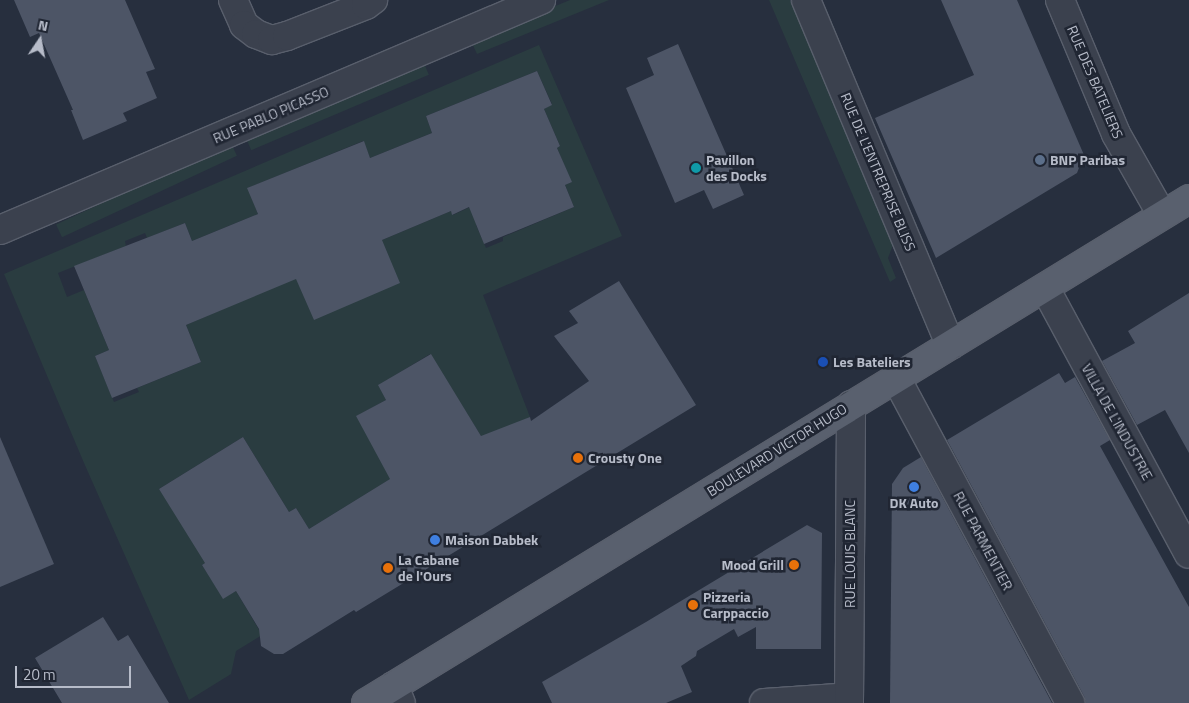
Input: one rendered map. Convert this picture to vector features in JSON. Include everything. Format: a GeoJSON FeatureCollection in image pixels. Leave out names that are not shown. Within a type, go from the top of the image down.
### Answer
{"type":"FeatureCollection","features":[{"type":"Feature","properties":{"kind":"main road","name":"BOULEVARD VICTOR HUGO"},"geometry":{"type":"LineString","coordinates":[[366,703],[398,694],[851,405],[1189,199]]}},
{"type":"Feature","properties":{"kind":"street"},"geometry":{"type":"LineString","coordinates":[[233,0],[244,24],[256,34],[272,40],[296,33],[366,6],[373,0]]}},
{"type":"Feature","properties":{"kind":"street","name":"RUE PABLO PICASSO"},"geometry":{"type":"LineString","coordinates":[[0,230],[541,0]]}},
{"type":"Feature","properties":{"kind":"street","name":"RUE DE L'ENTREPRISE BLISS"},"geometry":{"type":"LineString","coordinates":[[806,0],[950,345]]}},
{"type":"Feature","properties":{"kind":"street","name":"RUE DES BATELIERS"},"geometry":{"type":"LineString","coordinates":[[1060,0],[1116,134],[1162,215]]}},
{"type":"Feature","properties":{"kind":"street","name":"VILLA DE L'INDUSTRIE"},"geometry":{"type":"LineString","coordinates":[[1044,288],[1189,554]]}},
{"type":"Feature","properties":{"kind":"street","name":"RUE PARMENTIER"},"geometry":{"type":"LineString","coordinates":[[896,378],[1070,703]]}},
{"type":"Feature","properties":{"kind":"street","name":"RUE LOUIS BLANC"},"geometry":{"type":"LineString","coordinates":[[849,700],[851,405]]}},
{"type":"Feature","properties":{"kind":"street"},"geometry":{"type":"LineString","coordinates":[[764,703],[849,700]]}},
{"type":"Feature","properties":{"kind":"shaded area"},"geometry":{"type":"Polygon","coordinates":[[[570,0],[609,0],[477,54],[471,41],[570,0]]]}},
{"type":"Feature","properties":{"kind":"shaded area"},"geometry":{"type":"Polygon","coordinates":[[[769,0],[790,0],[893,245],[888,258],[896,278],[890,282],[769,0]]]}},
{"type":"Feature","properties":{"kind":"shaded area"},"geometry":{"type":"Polygon","coordinates":[[[539,45],[622,236],[483,295],[530,417],[500,436],[484,441],[430,354],[379,385],[386,400],[357,416],[400,473],[309,529],[296,508],[289,512],[243,437],[159,489],[213,558],[202,565],[223,598],[236,591],[262,635],[236,651],[231,674],[189,700],[84,463],[4,274],[539,45]],[[537,71],[426,116],[432,133],[370,158],[363,141],[248,188],[258,214],[192,241],[185,223],[147,238],[145,233],[125,241],[126,246],[58,273],[67,297],[84,290],[109,350],[95,356],[114,402],[139,392],[137,388],[201,362],[186,325],[382,240],[451,211],[453,215],[483,201],[476,225],[486,248],[503,241],[503,237],[574,207],[565,185],[571,182],[557,148],[560,146],[544,109],[552,104],[537,71]]]}},
{"type":"Feature","properties":{"kind":"shaded area"},"geometry":{"type":"Polygon","coordinates":[[[423,61],[429,75],[251,150],[245,136],[423,61]]]}},
{"type":"Feature","properties":{"kind":"shaded area"},"geometry":{"type":"Polygon","coordinates":[[[231,143],[237,156],[62,237],[56,225],[231,143]]]}},
{"type":"Feature","properties":{"kind":"building"},"geometry":{"type":"Polygon","coordinates":[[[14,0],[125,0],[155,69],[146,72],[157,98],[123,113],[127,121],[83,140],[71,110],[73,110],[39,33],[30,37],[14,0]]]}},
{"type":"Feature","properties":{"kind":"building"},"geometry":{"type":"Polygon","coordinates":[[[941,0],[1017,0],[1084,155],[1077,173],[936,258],[875,118],[974,75],[941,0]]]}},
{"type":"Feature","properties":{"kind":"building"},"geometry":{"type":"Polygon","coordinates":[[[678,44],[744,195],[713,209],[704,190],[675,203],[626,88],[654,75],[647,58],[678,44]]]}},
{"type":"Feature","properties":{"kind":"building"},"geometry":{"type":"Polygon","coordinates":[[[537,71],[552,105],[544,109],[560,146],[557,148],[572,182],[565,185],[574,207],[484,244],[469,207],[452,215],[451,211],[382,240],[400,283],[314,320],[296,279],[186,325],[201,362],[112,398],[95,356],[109,350],[74,266],[185,223],[192,241],[258,214],[247,188],[364,141],[370,158],[432,133],[426,116],[537,71]]]}},
{"type":"Feature","properties":{"kind":"building"},"geometry":{"type":"Polygon","coordinates":[[[619,281],[696,405],[356,612],[354,610],[283,654],[274,654],[261,646],[259,629],[236,591],[223,599],[202,565],[205,563],[159,489],[243,437],[289,512],[296,508],[309,529],[390,479],[356,416],[386,400],[378,385],[431,354],[481,436],[530,417],[531,421],[589,381],[554,336],[578,323],[569,311],[619,281]]]}},
{"type":"Feature","properties":{"kind":"building"},"geometry":{"type":"Polygon","coordinates":[[[1189,293],[1189,453],[1165,410],[1137,425],[1102,361],[1135,343],[1128,331],[1189,293]]]}},
{"type":"Feature","properties":{"kind":"building"},"geometry":{"type":"Polygon","coordinates":[[[1059,373],[1065,383],[1075,377],[1110,440],[1100,446],[1189,607],[1189,703],[1086,703],[1084,696],[947,440],[1059,373]]]}},
{"type":"Feature","properties":{"kind":"building"},"geometry":{"type":"Polygon","coordinates":[[[0,437],[54,564],[0,587],[0,437]]]}},
{"type":"Feature","properties":{"kind":"building"},"geometry":{"type":"Polygon","coordinates":[[[921,457],[1052,703],[890,703],[892,484],[903,468],[921,457]]]}},
{"type":"Feature","properties":{"kind":"building"},"geometry":{"type":"Polygon","coordinates":[[[807,525],[822,533],[821,649],[756,649],[756,627],[738,637],[734,629],[697,651],[696,656],[681,666],[692,692],[666,703],[552,703],[542,682],[807,525]]]}},
{"type":"Feature","properties":{"kind":"building"},"geometry":{"type":"Polygon","coordinates":[[[103,617],[118,641],[128,635],[169,703],[62,703],[35,658],[103,617]]]}},
{"type":"Feature","properties":{"kind":"place","name":"BNP Paribas"},"geometry":{"type":"Point","coordinates":[1040,160]}},
{"type":"Feature","properties":{"kind":"place","name":"Pavillon des Docks"},"geometry":{"type":"Point","coordinates":[696,168]}},
{"type":"Feature","properties":{"kind":"place","name":"Les Bateliers"},"geometry":{"type":"Point","coordinates":[823,362]}},
{"type":"Feature","properties":{"kind":"place","name":"Crousty One"},"geometry":{"type":"Point","coordinates":[578,458]}},
{"type":"Feature","properties":{"kind":"place","name":"DK Auto"},"geometry":{"type":"Point","coordinates":[914,487]}},
{"type":"Feature","properties":{"kind":"place","name":"Maison Dabbek"},"geometry":{"type":"Point","coordinates":[435,540]}},
{"type":"Feature","properties":{"kind":"place","name":"Mood Grill"},"geometry":{"type":"Point","coordinates":[794,565]}},
{"type":"Feature","properties":{"kind":"place","name":"La Cabane de l'Ours"},"geometry":{"type":"Point","coordinates":[388,568]}},
{"type":"Feature","properties":{"kind":"place","name":"Pizzeria Carppaccio"},"geometry":{"type":"Point","coordinates":[693,605]}}]}
